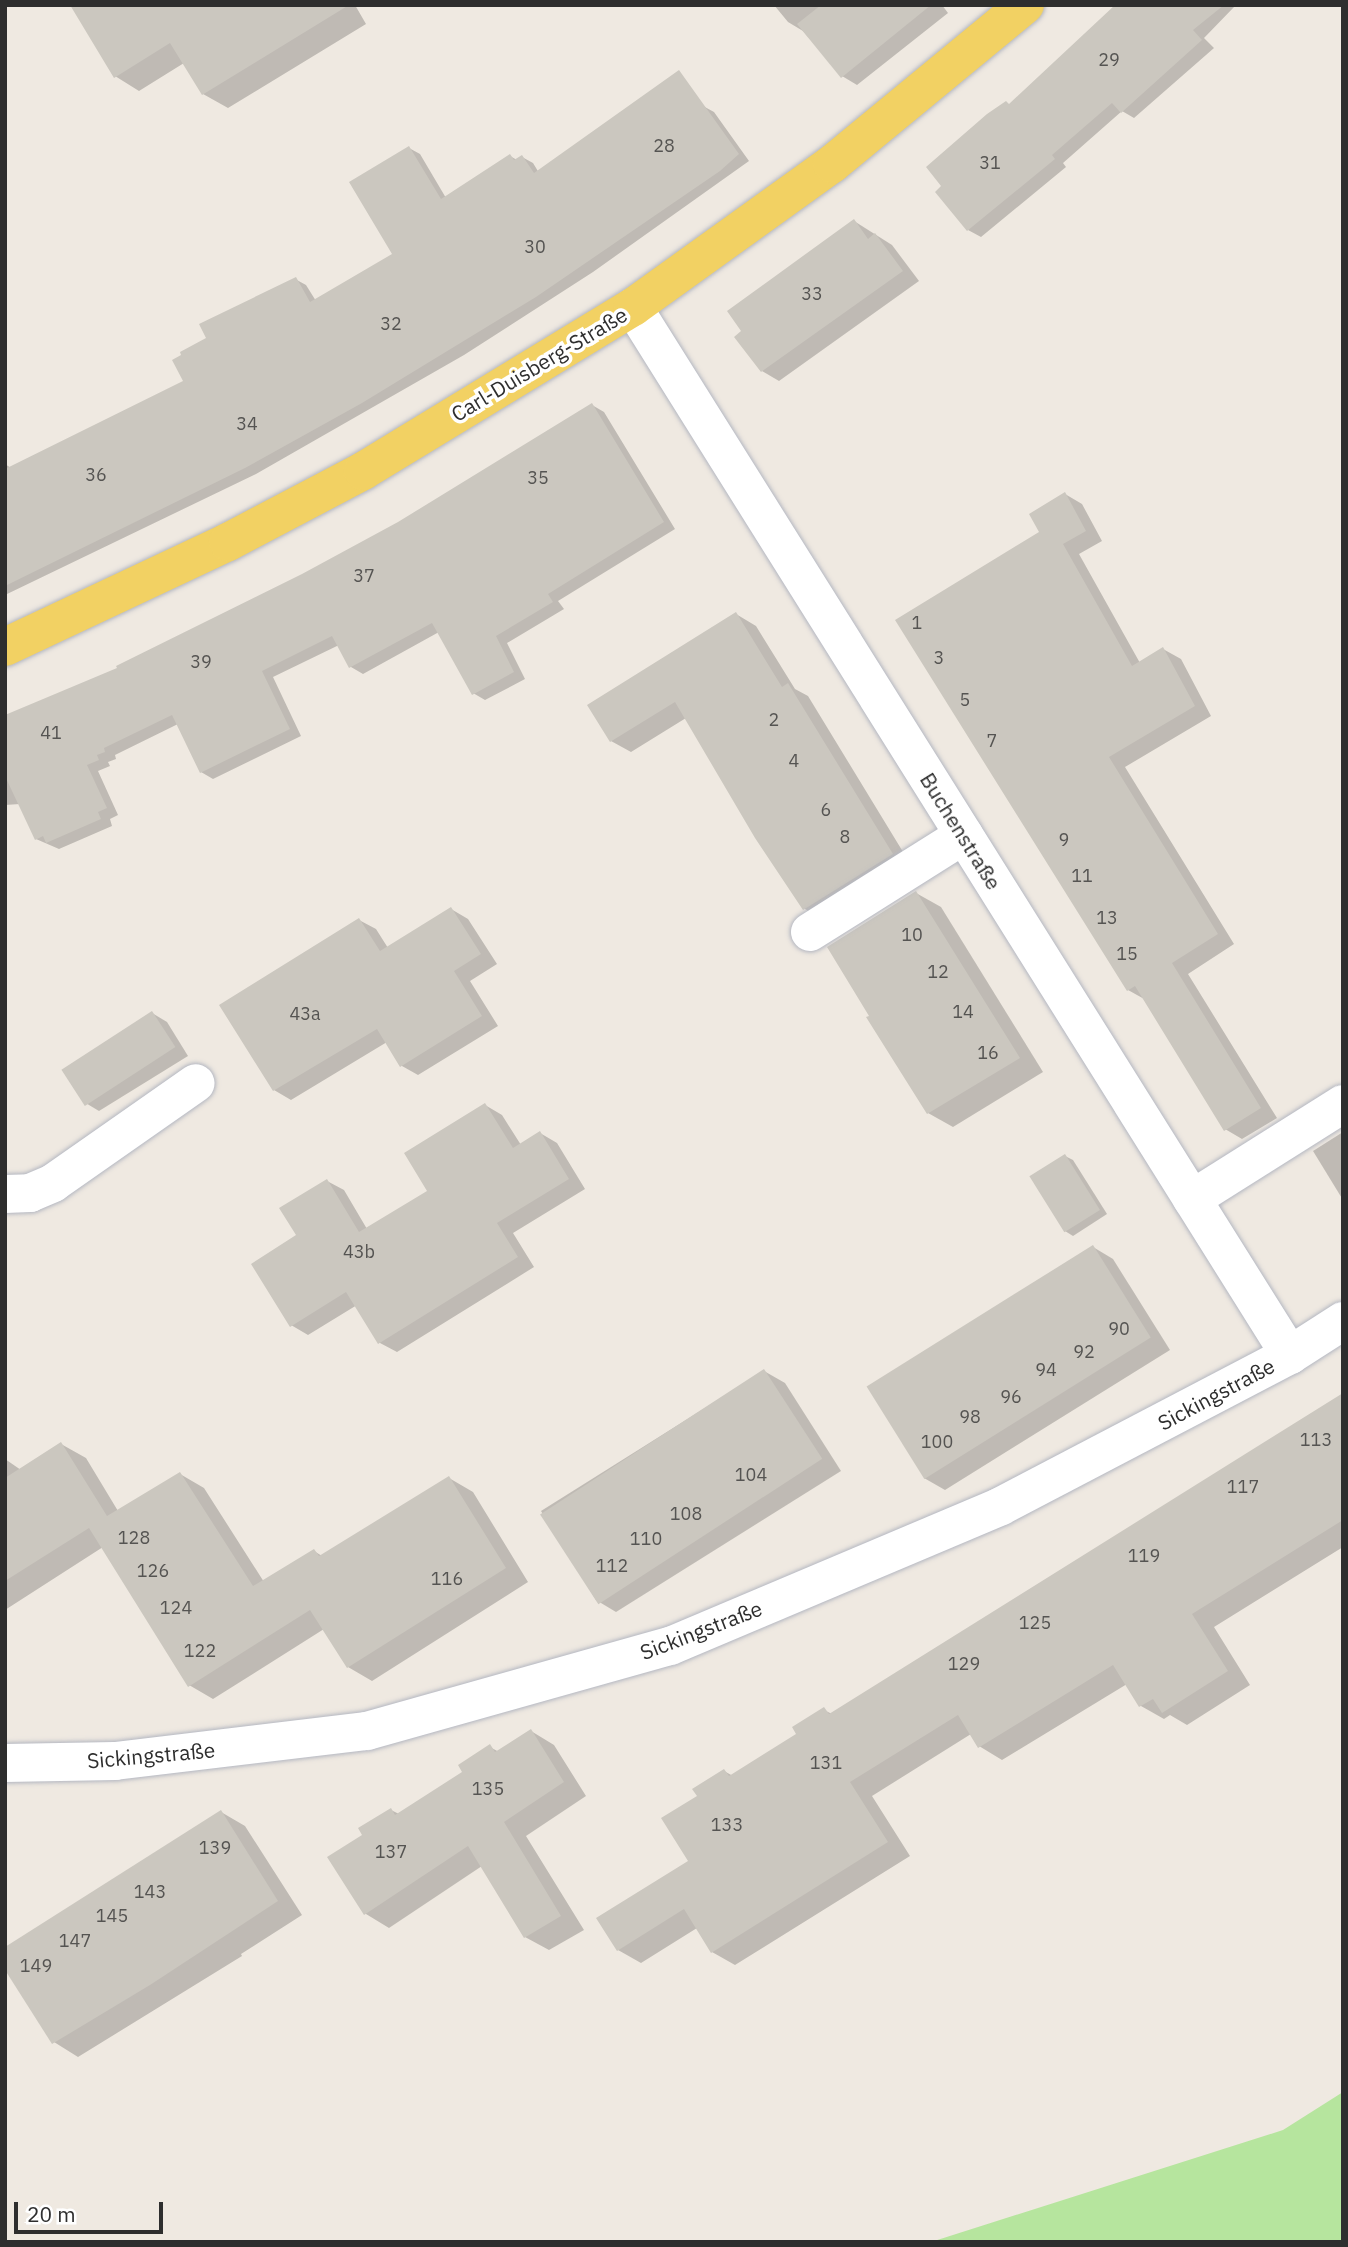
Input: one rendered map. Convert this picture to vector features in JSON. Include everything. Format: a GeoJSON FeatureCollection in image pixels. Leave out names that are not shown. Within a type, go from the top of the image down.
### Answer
{"type":"FeatureCollection","features":[{"type":"Feature","properties":{"kind":"main road","name":"Carl-Duisberg-Straße"},"geometry":{"type":"LineString","coordinates":[[5,647],[228,542],[363,471],[633,307],[832,164],[1026,5]]}},
{"type":"Feature","properties":{"kind":"street","name":"Buchenstraße"},"geometry":{"type":"LineString","coordinates":[[633,307],[1290,1355]]}},
{"type":"Feature","properties":{"kind":"street"},"geometry":{"type":"LineString","coordinates":[[810,932],[964,835]]}},
{"type":"Feature","properties":{"kind":"street"},"geometry":{"type":"LineString","coordinates":[[5,1194],[30,1193],[53,1183],[196,1083]]}},
{"type":"Feature","properties":{"kind":"street"},"geometry":{"type":"LineString","coordinates":[[1192,1199],[1343,1104]]}},
{"type":"Feature","properties":{"kind":"street","name":"Sickingstraße"},"geometry":{"type":"LineString","coordinates":[[5,1763],[116,1761],[367,1731],[670,1646],[1001,1506],[1290,1355],[1343,1321]]}},
{"type":"Feature","properties":{"kind":"green space"},"geometry":{"type":"Polygon","coordinates":[[[1343,2092],[1343,2242],[931,2242],[1283,2130],[1343,2092]]]}},
{"type":"Feature","properties":{"kind":"building"},"geometry":{"type":"Polygon","coordinates":[[[70,5],[349,5],[202,95],[170,43],[114,78],[70,5]]]}},
{"type":"Feature","properties":{"kind":"building"},"geometry":{"type":"Polygon","coordinates":[[[821,5],[931,5],[841,78],[797,24],[821,5]]]}},
{"type":"Feature","properties":{"kind":"building"},"geometry":{"type":"Polygon","coordinates":[[[1115,5],[1224,5],[1193,30],[1202,40],[1121,113],[1112,103],[1052,155],[1055,159],[967,231],[935,192],[941,186],[926,167],[987,114],[1006,101],[1009,104],[1115,5]]]}},
{"type":"Feature","properties":{"kind":"building"},"geometry":{"type":"Polygon","coordinates":[[[679,70],[739,154],[720,171],[536,297],[362,403],[245,468],[5,586],[5,469],[183,381],[172,360],[181,355],[180,352],[206,338],[199,324],[296,277],[310,302],[392,254],[349,182],[409,146],[441,199],[510,154],[514,160],[522,155],[534,173],[679,70]]]}},
{"type":"Feature","properties":{"kind":"building"},"geometry":{"type":"Polygon","coordinates":[[[854,219],[868,239],[875,233],[903,271],[761,372],[734,337],[741,331],[727,311],[854,219]]]}},
{"type":"Feature","properties":{"kind":"building"},"geometry":{"type":"Polygon","coordinates":[[[592,403],[664,522],[548,594],[553,602],[496,636],[514,672],[472,695],[432,623],[349,668],[332,636],[262,671],[290,729],[200,773],[172,715],[104,748],[105,752],[97,755],[99,760],[87,765],[107,808],[98,812],[101,819],[46,843],[43,836],[35,840],[5,776],[5,715],[117,668],[116,666],[302,574],[398,522],[592,403]]]}},
{"type":"Feature","properties":{"kind":"building"},"geometry":{"type":"Polygon","coordinates":[[[1065,492],[1086,531],[1063,544],[1132,666],[1163,647],[1195,706],[1109,757],[1218,934],[1172,963],[1261,1108],[1224,1131],[1135,986],[1127,991],[895,620],[1039,532],[1029,514],[1065,492]]]}},
{"type":"Feature","properties":{"kind":"building"},"geometry":{"type":"Polygon","coordinates":[[[736,612],[782,687],[788,683],[893,854],[803,910],[755,838],[675,702],[610,742],[587,705],[736,612]]]}},
{"type":"Feature","properties":{"kind":"building"},"geometry":{"type":"Polygon","coordinates":[[[916,891],[1020,1058],[927,1114],[866,1017],[869,1016],[827,947],[916,891]]]}},
{"type":"Feature","properties":{"kind":"building"},"geometry":{"type":"Polygon","coordinates":[[[451,907],[481,954],[454,971],[482,1016],[400,1067],[377,1029],[273,1091],[219,1005],[359,918],[380,951],[451,907]]]}},
{"type":"Feature","properties":{"kind":"building"},"geometry":{"type":"Polygon","coordinates":[[[152,1011],[175,1047],[85,1106],[61,1070],[152,1011]]]}},
{"type":"Feature","properties":{"kind":"building"},"geometry":{"type":"Polygon","coordinates":[[[485,1103],[513,1148],[540,1131],[569,1179],[497,1223],[518,1257],[378,1344],[346,1292],[290,1327],[251,1264],[296,1235],[279,1208],[327,1179],[359,1232],[427,1191],[404,1153],[485,1103]]]}},
{"type":"Feature","properties":{"kind":"building"},"geometry":{"type":"Polygon","coordinates":[[[1065,1154],[1100,1210],[1064,1232],[1029,1176],[1065,1154]]]}},
{"type":"Feature","properties":{"kind":"building"},"geometry":{"type":"Polygon","coordinates":[[[1093,1245],[1151,1337],[924,1479],[867,1386],[1093,1245]]]}},
{"type":"Feature","properties":{"kind":"building"},"geometry":{"type":"Polygon","coordinates":[[[764,1369],[822,1459],[598,1604],[540,1514],[764,1369]]]}},
{"type":"Feature","properties":{"kind":"building"},"geometry":{"type":"Polygon","coordinates":[[[1343,1393],[1343,1520],[1192,1614],[1228,1671],[1162,1713],[1153,1699],[1139,1707],[1113,1665],[978,1748],[958,1715],[850,1782],[888,1842],[711,1953],[684,1909],[617,1951],[596,1918],[688,1861],[661,1818],[697,1796],[692,1789],[724,1769],[729,1776],[796,1734],[792,1727],[824,1707],[829,1714],[1343,1393]]]}},
{"type":"Feature","properties":{"kind":"building"},"geometry":{"type":"Polygon","coordinates":[[[61,1442],[107,1516],[180,1472],[253,1586],[314,1549],[319,1556],[449,1476],[506,1568],[347,1668],[310,1610],[188,1687],[89,1528],[5,1581],[5,1478],[61,1442]]]}},
{"type":"Feature","properties":{"kind":"building"},"geometry":{"type":"Polygon","coordinates":[[[531,1729],[564,1782],[504,1822],[561,1916],[524,1938],[468,1846],[364,1915],[327,1857],[362,1835],[358,1828],[391,1808],[395,1815],[462,1772],[458,1765],[490,1744],[495,1752],[531,1729]]]}},
{"type":"Feature","properties":{"kind":"building"},"geometry":{"type":"Polygon","coordinates":[[[221,1810],[278,1901],[150,1985],[52,2044],[5,1970],[5,1947],[221,1810]]]}}]}
